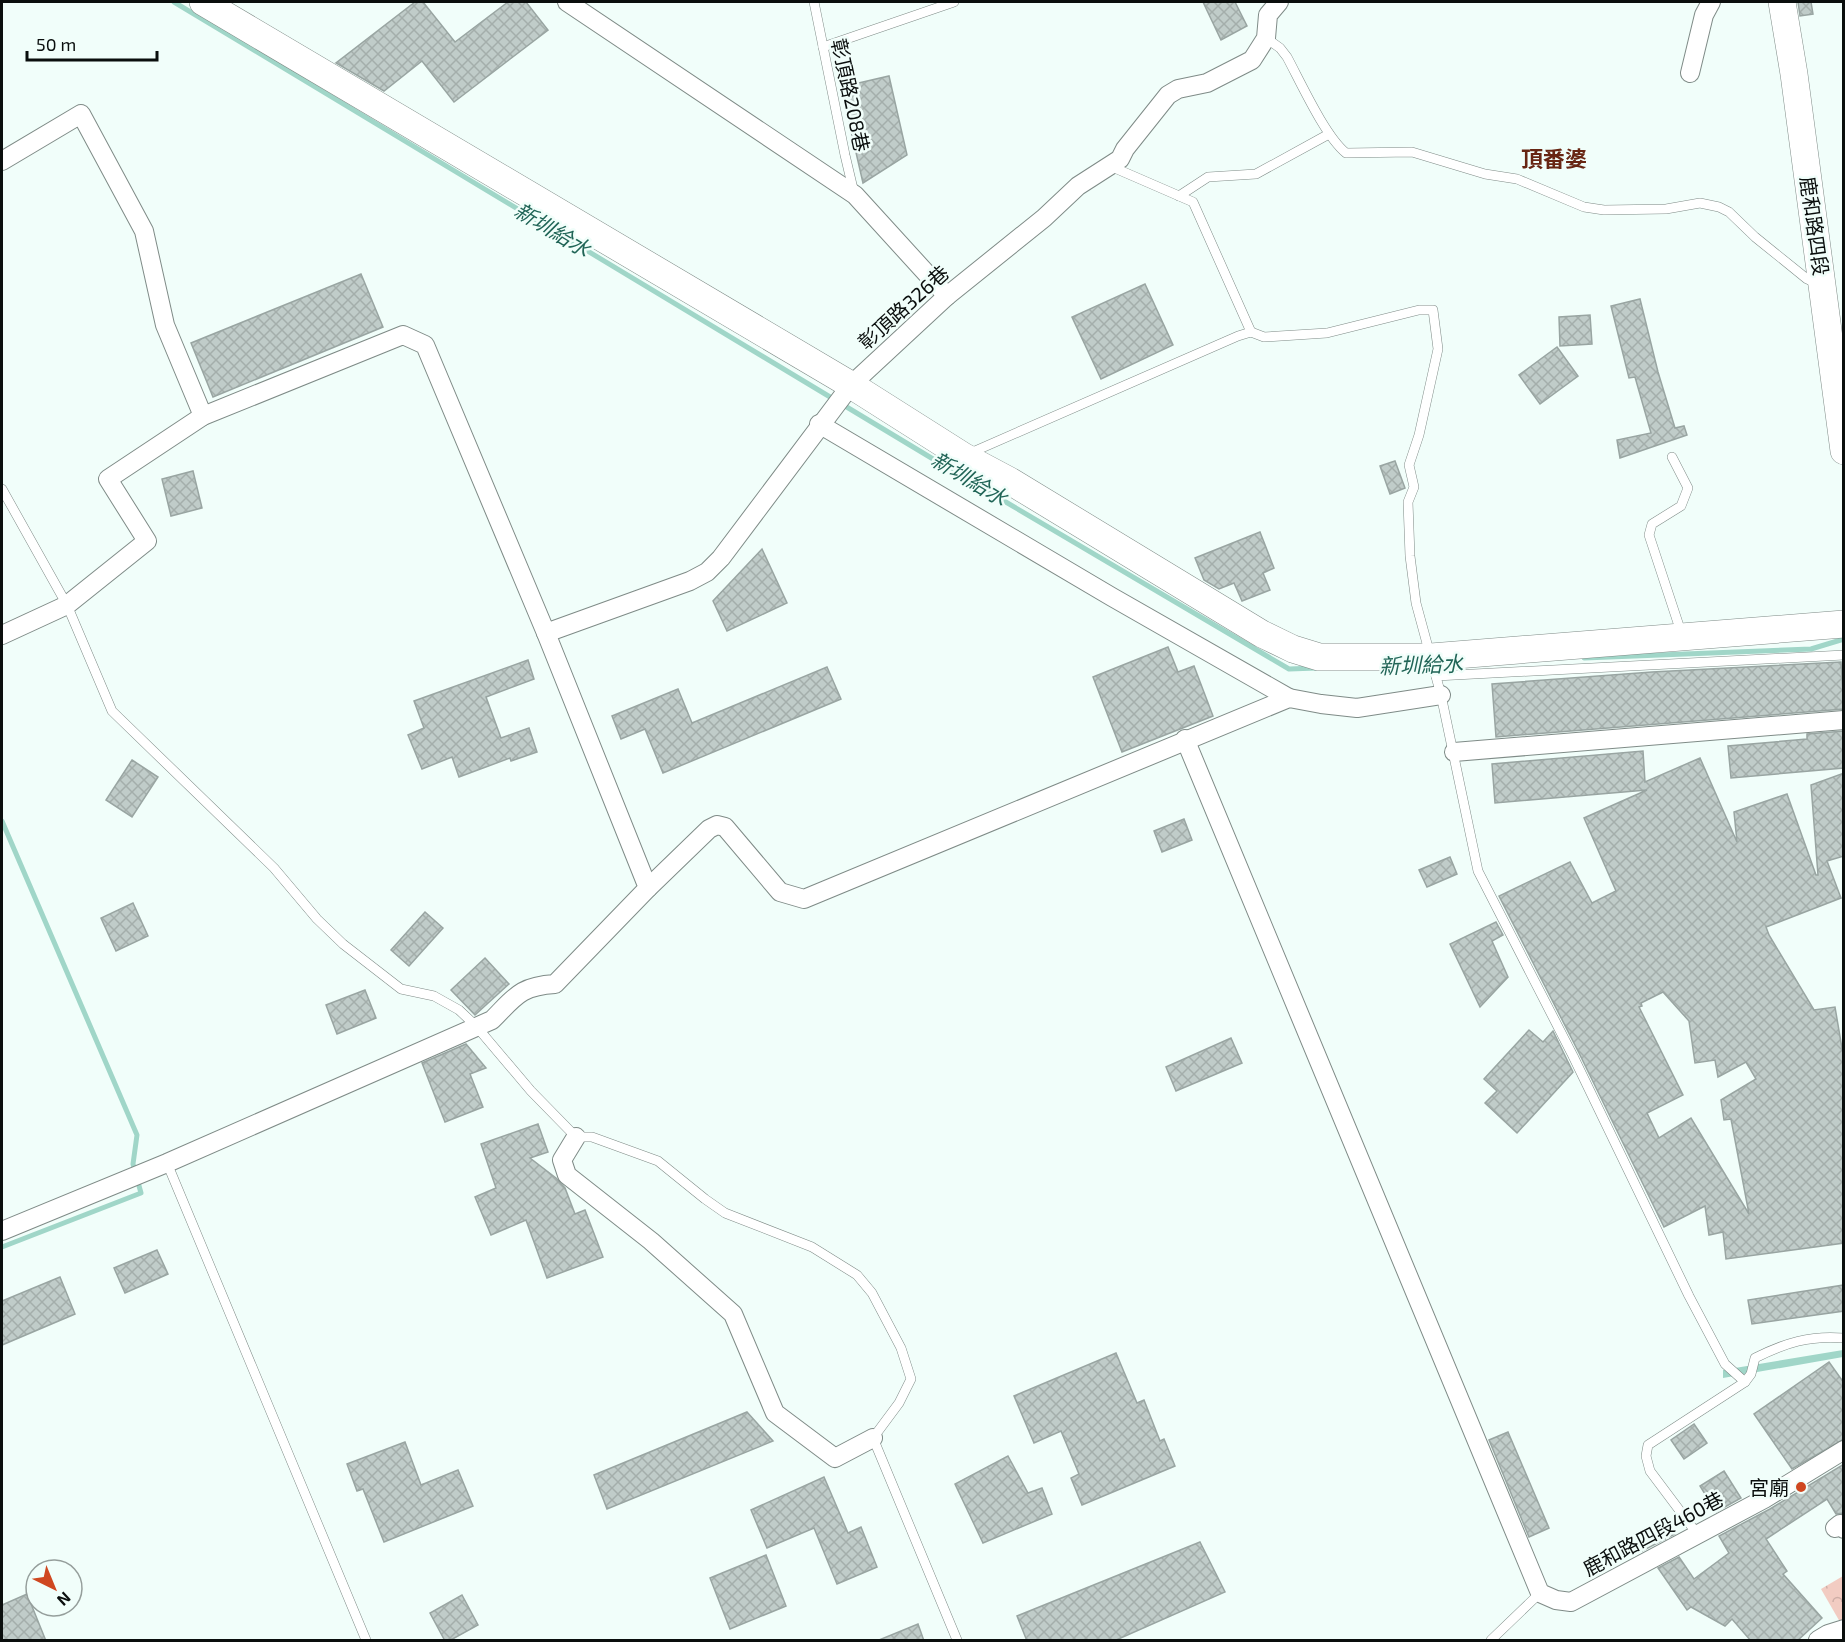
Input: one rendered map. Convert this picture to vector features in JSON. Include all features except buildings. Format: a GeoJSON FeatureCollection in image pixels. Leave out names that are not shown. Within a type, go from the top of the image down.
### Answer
{"type":"FeatureCollection","features":[{"type":"Feature","properties":{"kind":"street"},"geometry":{"type":"LineString","coordinates":[[203,2],[848,389],[1010,481],[1262,634],[1293,649],[1319,657],[1434,667],[1682,638],[1844,624]]}},
{"type":"Feature","properties":{"kind":"street"},"geometry":{"type":"LineString","coordinates":[[567,2],[855,195],[947,296]]}},
{"type":"Feature","properties":{"kind":"street","name":"彰頂路326巷"},"geometry":{"type":"LineString","coordinates":[[546,633],[690,581],[707,572],[721,558],[819,424],[848,389],[947,296],[1044,218],[1078,186],[1120,159],[1125,149],[1168,95],[1178,89],[1207,83],[1252,60],[1266,38],[1268,15],[1279,2]]}},
{"type":"Feature","properties":{"kind":"street"},"geometry":{"type":"LineString","coordinates":[[1690,73],[1704,15],[1711,2]]}},
{"type":"Feature","properties":{"kind":"street","name":"鹿和路四段"},"geometry":{"type":"LineString","coordinates":[[1782,2],[1793,64],[1844,451]]}},
{"type":"Feature","properties":{"kind":"street"},"geometry":{"type":"LineString","coordinates":[[2,161],[81,114],[144,231],[165,325],[203,416]]}},
{"type":"Feature","properties":{"kind":"street"},"geometry":{"type":"LineString","coordinates":[[2,635],[67,605],[147,541],[108,479],[203,416],[403,335],[425,345],[546,633],[648,888]]}},
{"type":"Feature","properties":{"kind":"street"},"geometry":{"type":"LineString","coordinates":[[819,424],[1289,698],[1357,708],[1441,695]]}},
{"type":"Feature","properties":{"kind":"street"},"geometry":{"type":"LineString","coordinates":[[2,1231],[167,1162],[492,1020],[521,991],[536,985],[555,984],[648,888],[709,829],[717,825],[725,827],[780,892],[786,896],[804,899],[1185,739],[1289,698]]}},
{"type":"Feature","properties":{"kind":"street"},"geometry":{"type":"LineString","coordinates":[[1454,752],[1844,720]]}},
{"type":"Feature","properties":{"kind":"street"},"geometry":{"type":"LineString","coordinates":[[1185,739],[1540,1593]]}},
{"type":"Feature","properties":{"kind":"street"},"geometry":{"type":"LineString","coordinates":[[576,1137],[562,1160],[567,1174],[651,1241],[733,1314],[775,1413],[835,1458],[873,1438]]}},
{"type":"Feature","properties":{"kind":"street","name":"鹿和路四段460巷"},"geometry":{"type":"LineString","coordinates":[[1540,1593],[1556,1600],[1571,1602],[1764,1499],[1844,1450]]}},
{"type":"Feature","properties":{"kind":"street"},"geometry":{"type":"LineString","coordinates":[[1818,1641],[1828,1634],[1844,1629]]}},
{"type":"Feature","properties":{"kind":"lane","name":"彰頂路208巷"},"geometry":{"type":"LineString","coordinates":[[814,2],[844,156],[855,195]]}},
{"type":"Feature","properties":{"kind":"lane"},"geometry":{"type":"LineString","coordinates":[[823,47],[931,6],[954,2]]}},
{"type":"Feature","properties":{"kind":"lane"},"geometry":{"type":"LineString","coordinates":[[1266,38],[1280,48],[1287,57],[1329,134],[1338,147],[1346,153],[1412,152],[1485,174],[1517,179],[1584,207],[1604,210],[1666,209],[1700,203],[1719,207],[1729,212],[1755,237],[1808,279],[1823,286]]}},
{"type":"Feature","properties":{"kind":"lane"},"geometry":{"type":"LineString","coordinates":[[1179,196],[1208,177],[1256,174],[1329,134]]}},
{"type":"Feature","properties":{"kind":"lane"},"geometry":{"type":"LineString","coordinates":[[1110,166],[1193,202],[1251,332]]}},
{"type":"Feature","properties":{"kind":"lane"},"geometry":{"type":"LineString","coordinates":[[963,456],[1251,332],[1264,337],[1327,333],[1419,310],[1433,310],[1438,349],[1419,435],[1408,465],[1414,487],[1408,502],[1410,556],[1416,603],[1441,695],[1478,871],[1573,1056],[1689,1296],[1725,1364],[1745,1382]]}},
{"type":"Feature","properties":{"kind":"lane"},"geometry":{"type":"LineString","coordinates":[[1672,457],[1689,488],[1681,506],[1652,524],[1649,535],[1682,638]]}},
{"type":"Feature","properties":{"kind":"lane"},"geometry":{"type":"LineString","coordinates":[[2,489],[67,605],[112,711],[274,868],[343,944],[401,989],[434,996],[459,1010],[476,1026],[531,1091],[576,1137],[592,1137],[658,1161],[725,1213],[812,1247],[857,1275],[872,1293],[901,1348],[911,1379],[899,1403],[873,1438],[957,1641]]}},
{"type":"Feature","properties":{"kind":"lane"},"geometry":{"type":"LineString","coordinates":[[1434,667],[1844,655]]}},
{"type":"Feature","properties":{"kind":"lane"},"geometry":{"type":"LineString","coordinates":[[167,1162],[366,1641]]}},
{"type":"Feature","properties":{"kind":"lane"},"geometry":{"type":"LineString","coordinates":[[1698,1535],[1650,1471],[1646,1456],[1648,1445],[1745,1382],[1751,1374],[1755,1358],[1800,1339],[1826,1336],[1844,1338]]}},
{"type":"Feature","properties":{"kind":"lane"},"geometry":{"type":"LineString","coordinates":[[1491,1641],[1540,1593]]}},
{"type":"Feature","properties":{"kind":"green space"},"geometry":{"type":"Polygon","coordinates":[[[1843,1576],[1843,1621],[1840,1622],[1821,1589],[1843,1576]]]}},
{"type":"Feature","properties":{"kind":"shaded area"},"geometry":{"type":"Polygon","coordinates":[[[1843,1350],[1843,1357],[1723,1378],[1723,1370],[1843,1350]]]}},
{"type":"Feature","properties":{"kind":"waterway","name":"新圳給水"},"geometry":{"type":"LineString","coordinates":[[174,2],[943,465],[1289,669],[1317,668]]}},
{"type":"Feature","properties":{"kind":"waterway","name":"新圳給水"},"geometry":{"type":"LineString","coordinates":[[1584,658],[1811,649],[1844,639]]}},
{"type":"Feature","properties":{"kind":"waterway"},"geometry":{"type":"LineString","coordinates":[[2,821],[137,1135],[133,1164],[141,1193],[2,1247]]}},
{"type":"Feature","properties":{"kind":"place","name":"宮廟"},"geometry":{"type":"Point","coordinates":[1801,1487]}},
{"type":"Feature","properties":{"kind":"district","name":"頂番婆"},"geometry":{"type":"Point","coordinates":[1554,158]}}]}
